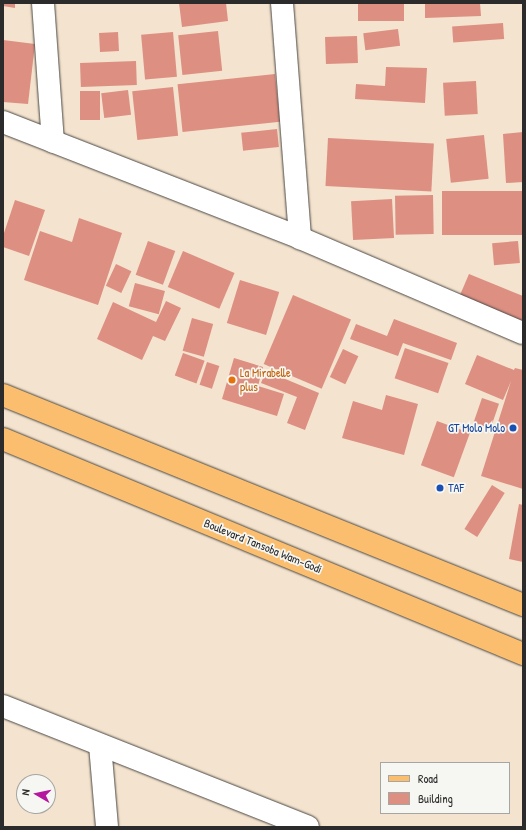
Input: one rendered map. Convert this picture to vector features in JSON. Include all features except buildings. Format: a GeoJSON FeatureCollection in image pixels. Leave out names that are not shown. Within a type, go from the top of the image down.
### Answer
{"type":"FeatureCollection","features":[{"type":"Feature","properties":{"kind":"main road"},"geometry":{"type":"LineString","coordinates":[[3,395],[523,605]]}},
{"type":"Feature","properties":{"kind":"main road","name":"Boulevard Tansoba Wam-Godi"},"geometry":{"type":"LineString","coordinates":[[3,439],[523,654]]}},
{"type":"Feature","properties":{"kind":"street"},"geometry":{"type":"LineString","coordinates":[[43,3],[53,142]]}},
{"type":"Feature","properties":{"kind":"street"},"geometry":{"type":"LineString","coordinates":[[282,3],[300,238]]}},
{"type":"Feature","properties":{"kind":"street"},"geometry":{"type":"LineString","coordinates":[[3,122],[300,238],[523,333]]}},
{"type":"Feature","properties":{"kind":"street"},"geometry":{"type":"LineString","coordinates":[[3,706],[308,827]]}},
{"type":"Feature","properties":{"kind":"street"},"geometry":{"type":"LineString","coordinates":[[100,745],[106,827]]}},
{"type":"Feature","properties":{"kind":"place","name":"La Mirabelle plus"},"geometry":{"type":"Point","coordinates":[232,380]}},
{"type":"Feature","properties":{"kind":"place","name":"GT Molo Molo"},"geometry":{"type":"Point","coordinates":[513,428]}},
{"type":"Feature","properties":{"kind":"place","name":"TAF"},"geometry":{"type":"Point","coordinates":[440,488]}}]}
